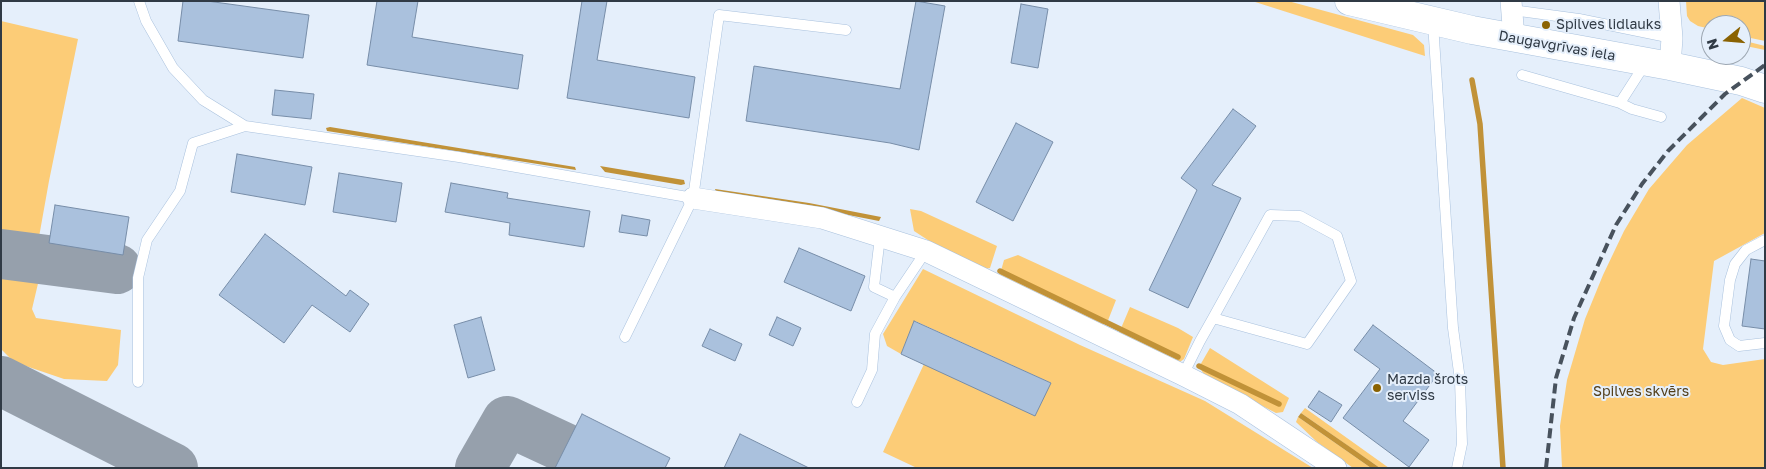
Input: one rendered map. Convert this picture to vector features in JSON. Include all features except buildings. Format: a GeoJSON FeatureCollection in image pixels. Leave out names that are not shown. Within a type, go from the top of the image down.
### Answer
{"type":"FeatureCollection","features":[{"type":"Feature","properties":{"kind":"main road","name":"Daugavgrīvas iela"},"geometry":{"type":"LineString","coordinates":[[1349,1],[1433,22],[1658,64],[1765,89]]}},
{"type":"Feature","properties":{"kind":"street"},"geometry":{"type":"LineString","coordinates":[[1658,64],[1672,38],[1669,1]]}},
{"type":"Feature","properties":{"kind":"street"},"geometry":{"type":"LineString","coordinates":[[1511,6],[1514,38]]}},
{"type":"Feature","properties":{"kind":"street"},"geometry":{"type":"LineString","coordinates":[[692,198],[822,218],[926,251],[1240,404],[1336,468]]}},
{"type":"Feature","properties":{"kind":"lane"},"geometry":{"type":"LineString","coordinates":[[139,1],[146,21],[173,68],[203,100],[245,126],[459,157],[692,198]]}},
{"type":"Feature","properties":{"kind":"lane"},"geometry":{"type":"LineString","coordinates":[[1511,6],[1672,38]]}},
{"type":"Feature","properties":{"kind":"lane"},"geometry":{"type":"LineString","coordinates":[[625,337],[692,198],[719,15],[846,30]]}},
{"type":"Feature","properties":{"kind":"lane"},"geometry":{"type":"LineString","coordinates":[[1433,22],[1453,328],[1460,380],[1462,444],[1457,468]]}},
{"type":"Feature","properties":{"kind":"lane"},"geometry":{"type":"LineString","coordinates":[[1620,103],[1658,64]]}},
{"type":"Feature","properties":{"kind":"lane"},"geometry":{"type":"LineString","coordinates":[[1522,75],[1620,103],[1632,109],[1661,117]]}},
{"type":"Feature","properties":{"kind":"lane"},"geometry":{"type":"LineString","coordinates":[[138,382],[138,278],[147,240],[180,191],[192,143],[245,126]]}},
{"type":"Feature","properties":{"kind":"lane"},"geometry":{"type":"LineString","coordinates":[[1183,375],[1213,318],[1270,215],[1300,216],[1337,236],[1351,281],[1307,344],[1213,318]]}},
{"type":"Feature","properties":{"kind":"lane"},"geometry":{"type":"LineString","coordinates":[[880,237],[874,287],[895,297]]}},
{"type":"Feature","properties":{"kind":"lane"},"geometry":{"type":"LineString","coordinates":[[1765,240],[1746,250],[1735,264],[1730,280],[1724,326],[1730,340],[1740,346],[1765,343]]}},
{"type":"Feature","properties":{"kind":"lane"},"geometry":{"type":"LineString","coordinates":[[857,402],[872,370],[875,334],[895,297],[926,251]]}},
{"type":"Feature","properties":{"kind":"green space"},"geometry":{"type":"Polygon","coordinates":[[[1252,1],[1288,1],[1413,35],[1424,45],[1425,56],[1252,1]]]}},
{"type":"Feature","properties":{"kind":"green space"},"geometry":{"type":"Polygon","coordinates":[[[1686,1],[1765,1],[1765,41],[1751,38],[1751,15],[1701,15],[1701,27],[1690,21],[1687,16],[1686,1]]]}},
{"type":"Feature","properties":{"kind":"green space"},"geometry":{"type":"Polygon","coordinates":[[[1,21],[78,39],[39,237],[1,235],[1,21]]]}},
{"type":"Feature","properties":{"kind":"green space"},"geometry":{"type":"Polygon","coordinates":[[[1751,42],[1765,46],[1765,50],[1751,47],[1751,42]]]}},
{"type":"Feature","properties":{"kind":"green space","name":"Spilves skvērs"},"geometry":{"type":"Polygon","coordinates":[[[1742,98],[1765,108],[1765,233],[1714,261],[1703,349],[1711,362],[1723,365],[1765,359],[1765,468],[1562,468],[1560,426],[1567,380],[1585,319],[1624,231],[1649,189],[1687,145],[1742,98]]]}},
{"type":"Feature","properties":{"kind":"green space"},"geometry":{"type":"Polygon","coordinates":[[[910,209],[921,211],[997,246],[990,268],[984,269],[934,244],[914,231],[910,209]]]}},
{"type":"Feature","properties":{"kind":"green space"},"geometry":{"type":"Polygon","coordinates":[[[1018,255],[1116,300],[1107,323],[1099,326],[999,278],[1004,260],[1018,255]]]}},
{"type":"Feature","properties":{"kind":"green space"},"geometry":{"type":"Polygon","coordinates":[[[1,267],[40,275],[32,309],[36,318],[121,330],[118,365],[107,381],[64,379],[14,362],[1,349],[1,267]]]}},
{"type":"Feature","properties":{"kind":"green space"},"geometry":{"type":"Polygon","coordinates":[[[923,269],[1080,345],[1205,401],[1313,468],[917,468],[883,452],[924,364],[1051,383],[915,321],[901,354],[887,346],[883,334],[923,269]]]}},
{"type":"Feature","properties":{"kind":"green space"},"geometry":{"type":"Polygon","coordinates":[[[1130,307],[1178,328],[1193,337],[1184,359],[1177,364],[1119,333],[1130,307]]]}},
{"type":"Feature","properties":{"kind":"green space"},"geometry":{"type":"Polygon","coordinates":[[[1210,348],[1289,398],[1283,412],[1276,413],[1206,377],[1199,367],[1210,348]]]}},
{"type":"Feature","properties":{"kind":"green space"},"geometry":{"type":"Polygon","coordinates":[[[1305,408],[1389,468],[1380,468],[1301,413],[1305,408]]]}},
{"type":"Feature","properties":{"kind":"green space"},"geometry":{"type":"Polygon","coordinates":[[[1298,417],[1371,468],[1353,468],[1317,442],[1296,422],[1298,417]]]}},
{"type":"Feature","properties":{"kind":"shaded area"},"geometry":{"type":"Polygon","coordinates":[[[330,127],[575,167],[576,170],[327,131],[326,128],[330,127]]]}},
{"type":"Feature","properties":{"kind":"shaded area"},"geometry":{"type":"Polygon","coordinates":[[[600,166],[684,180],[685,184],[681,185],[605,172],[600,166]]]}},
{"type":"Feature","properties":{"kind":"shaded area"},"geometry":{"type":"Polygon","coordinates":[[[715,189],[809,203],[881,217],[879,221],[787,203],[716,192],[715,189]]]}},
{"type":"Feature","properties":{"kind":"shaded area"},"geometry":{"type":"Polygon","coordinates":[[[1301,413],[1380,468],[1371,468],[1298,417],[1301,413]]]}},
{"type":"Feature","properties":{"kind":"waterway"},"geometry":{"type":"LineString","coordinates":[[1472,80],[1480,124],[1503,468]]}},
{"type":"Feature","properties":{"kind":"waterway"},"geometry":{"type":"LineString","coordinates":[[1000,271],[1178,357]]}},
{"type":"Feature","properties":{"kind":"waterway"},"geometry":{"type":"LineString","coordinates":[[1199,366],[1279,404]]}},
{"type":"Feature","properties":{"kind":"taxiway"},"geometry":{"type":"LineString","coordinates":[[1,254],[117,269]]}},
{"type":"Feature","properties":{"kind":"taxiway"},"geometry":{"type":"LineString","coordinates":[[1,381],[173,468]]}},
{"type":"Feature","properties":{"kind":"taxiway"},"geometry":{"type":"LineString","coordinates":[[480,468],[507,421],[565,448]]}},
{"type":"Feature","properties":{"kind":"railway"},"geometry":{"type":"LineString","coordinates":[[1546,468],[1556,378],[1574,318],[1616,225],[1642,184],[1668,151],[1725,94],[1765,65]]}},
{"type":"Feature","properties":{"kind":"place","name":"Spilves lidlauks"},"geometry":{"type":"Point","coordinates":[1546,25]}},
{"type":"Feature","properties":{"kind":"place","name":"Mazda šrots serviss"},"geometry":{"type":"Point","coordinates":[1377,388]}}]}
